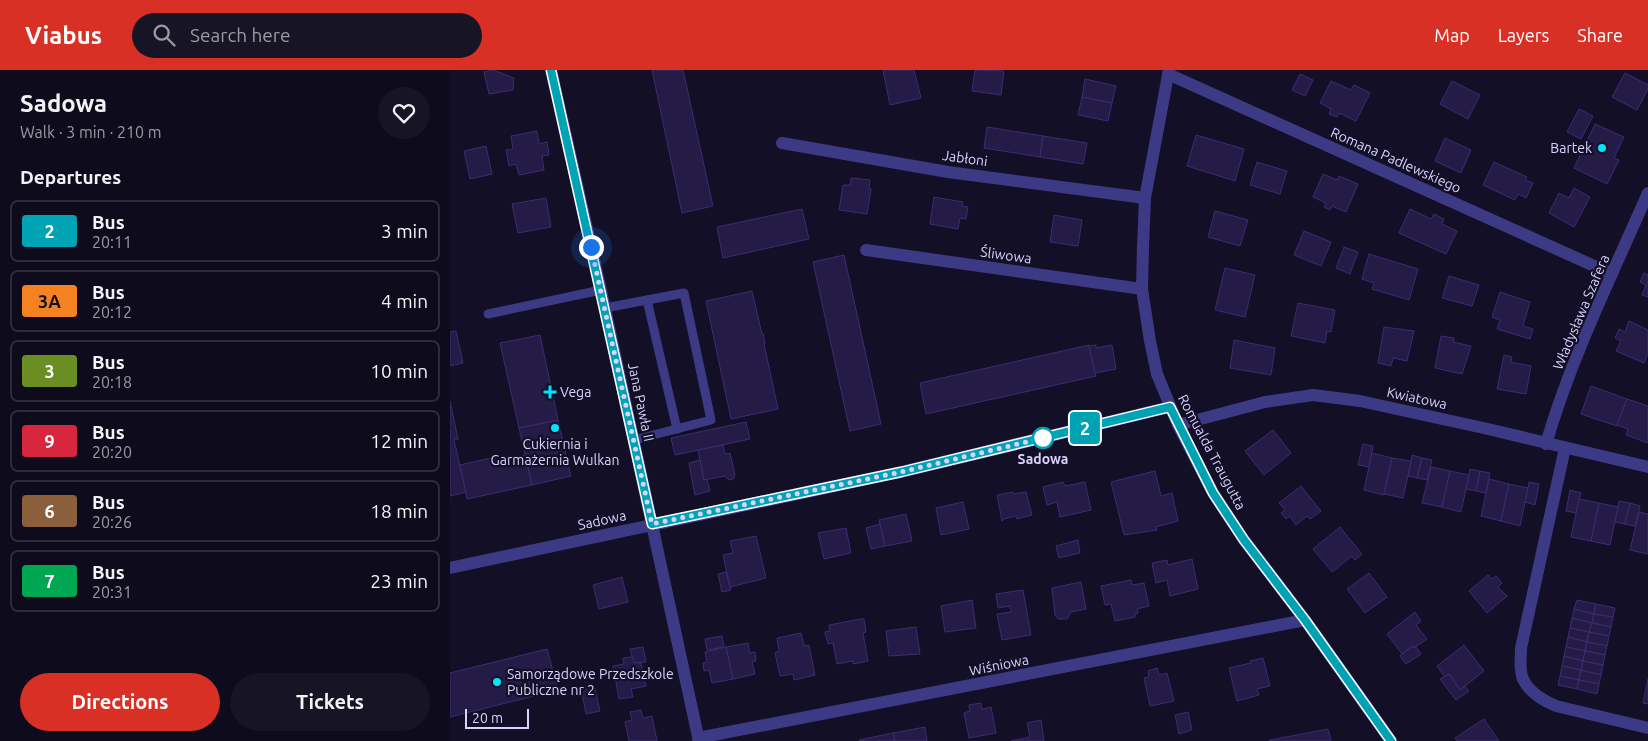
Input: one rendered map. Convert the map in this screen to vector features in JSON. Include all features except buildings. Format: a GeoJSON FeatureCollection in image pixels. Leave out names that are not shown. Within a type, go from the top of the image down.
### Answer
{"type":"FeatureCollection","features":[{"type":"Feature","properties":{"kind":"street","name":"Jana Pawła II"},"geometry":{"type":"LineString","coordinates":[[551,70],[634,440],[698,740]]}},
{"type":"Feature","properties":{"kind":"street","name":"Romualda Traugutta"},"geometry":{"type":"LineString","coordinates":[[1168,72],[1145,198],[1142,289],[1157,374],[1178,425],[1213,493],[1244,540],[1305,620],[1392,741]]}},
{"type":"Feature","properties":{"kind":"street","name":"Romana Padlewskiego"},"geometry":{"type":"LineString","coordinates":[[1168,72],[1612,274]]}},
{"type":"Feature","properties":{"kind":"street","name":"Jabłoni"},"geometry":{"type":"LineString","coordinates":[[782,143],[948,172],[1145,198]]}},
{"type":"Feature","properties":{"kind":"street","name":"Władysława Szafera"},"geometry":{"type":"LineString","coordinates":[[1546,444],[1553,418],[1581,348],[1648,193]]}},
{"type":"Feature","properties":{"kind":"street","name":"Śliwowa"},"geometry":{"type":"LineString","coordinates":[[866,250],[1142,289]]}},
{"type":"Feature","properties":{"kind":"street","name":"Kwiatowa"},"geometry":{"type":"LineString","coordinates":[[1178,425],[1265,402],[1313,395],[1360,401],[1648,467]]}},
{"type":"Feature","properties":{"kind":"street","name":"Sadowa"},"geometry":{"type":"LineString","coordinates":[[450,568],[901,472],[1170,407]]}},
{"type":"Feature","properties":{"kind":"street"},"geometry":{"type":"LineString","coordinates":[[1565,448],[1521,648],[1520,665],[1523,680],[1544,701],[1556,706],[1648,728]]}},
{"type":"Feature","properties":{"kind":"street","name":"Wiśniowa"},"geometry":{"type":"LineString","coordinates":[[698,740],[1305,620]]}},
{"type":"Feature","properties":{"kind":"lane"},"geometry":{"type":"LineString","coordinates":[[488,314],[601,290]]}},
{"type":"Feature","properties":{"kind":"lane"},"geometry":{"type":"LineString","coordinates":[[605,308],[684,293],[711,420],[634,440]]}},
{"type":"Feature","properties":{"kind":"lane"},"geometry":{"type":"LineString","coordinates":[[647,300],[677,429]]}},
{"type":"Feature","properties":{"kind":"bus line","name":"2"},"geometry":{"type":"LineString","coordinates":[[551,70],[652,524],[901,472],[1170,407],[1213,493],[1244,540],[1305,620],[1391,741]]}},
{"type":"Feature","properties":{"kind":"place","name":"Bartek"},"geometry":{"type":"Point","coordinates":[1602,148]}},
{"type":"Feature","properties":{"kind":"place","name":"Vega"},"geometry":{"type":"Point","coordinates":[550,392]}},
{"type":"Feature","properties":{"kind":"place","name":"Cukiernia i Garmażernia Wulkan"},"geometry":{"type":"Point","coordinates":[555,428]}},
{"type":"Feature","properties":{"kind":"place","name":"Sadowa"},"geometry":{"type":"Point","coordinates":[1043,438]}},
{"type":"Feature","properties":{"kind":"place","name":"Samorządowe Przedszkole Publiczne nr 2"},"geometry":{"type":"Point","coordinates":[497,682]}},
{"type":"Feature","properties":{"kind":"route"},"geometry":{"type":"LineString","coordinates":[[591,247],[652,524],[901,472],[1043,438]]}}]}
